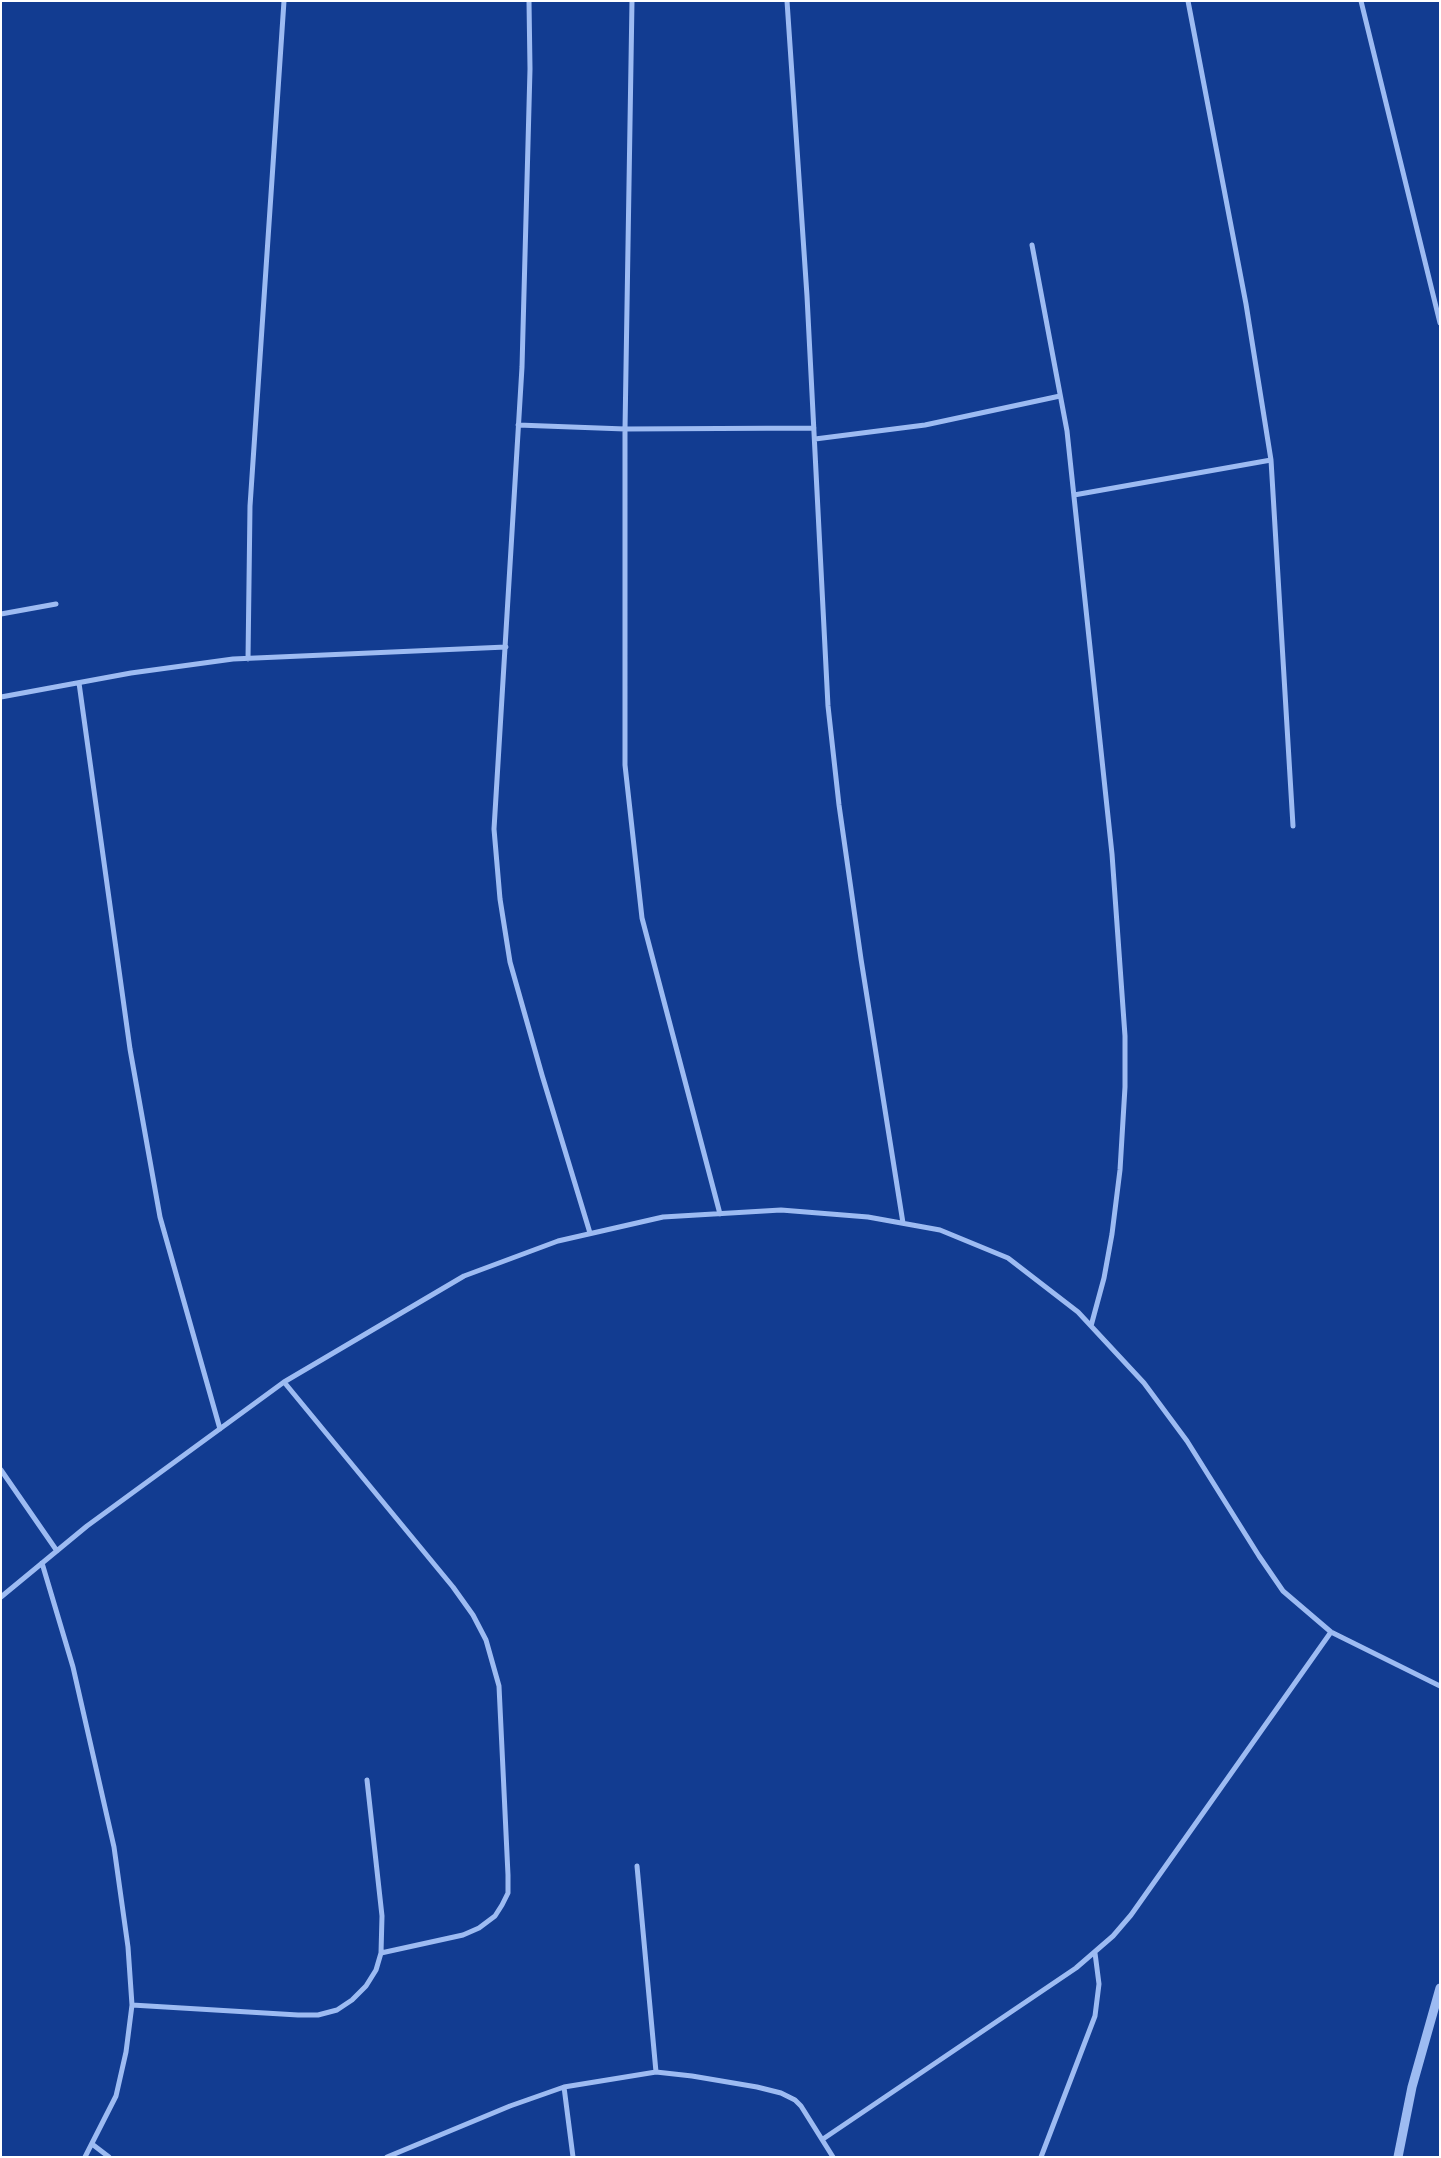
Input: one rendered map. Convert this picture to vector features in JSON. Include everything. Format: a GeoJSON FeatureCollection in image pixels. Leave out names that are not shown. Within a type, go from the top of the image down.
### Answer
{"type":"FeatureCollection","features":[{"type":"Feature","properties":{"kind":"street"},"geometry":{"type":"LineString","coordinates":[[248,659],[250,506],[284,1]]}},
{"type":"Feature","properties":{"kind":"street"},"geometry":{"type":"LineString","coordinates":[[528,1],[530,70],[522,367],[494,829],[500,899],[510,962],[590,1234]]}},
{"type":"Feature","properties":{"kind":"street"},"geometry":{"type":"LineString","coordinates":[[632,1],[625,429],[625,766],[642,918],[720,1214]]}},
{"type":"Feature","properties":{"kind":"street"},"geometry":{"type":"LineString","coordinates":[[786,1],[815,439],[828,706],[839,805],[903,1224]]}},
{"type":"Feature","properties":{"kind":"street"},"geometry":{"type":"LineString","coordinates":[[1188,1],[1246,304],[1271,460],[1293,826]]}},
{"type":"Feature","properties":{"kind":"street"},"geometry":{"type":"LineString","coordinates":[[1361,1],[1440,323]]}},
{"type":"Feature","properties":{"kind":"street"},"geometry":{"type":"LineString","coordinates":[[1032,245],[1067,431],[1112,854],[1125,1036],[1125,1087],[1114,1225],[1104,1278],[1091,1326]]}},
{"type":"Feature","properties":{"kind":"street"},"geometry":{"type":"LineString","coordinates":[[815,439],[925,425],[1060,396]]}},
{"type":"Feature","properties":{"kind":"street"},"geometry":{"type":"LineString","coordinates":[[518,425],[625,429],[814,428]]}},
{"type":"Feature","properties":{"kind":"street"},"geometry":{"type":"LineString","coordinates":[[1074,495],[1271,460]]}},
{"type":"Feature","properties":{"kind":"street"},"geometry":{"type":"LineString","coordinates":[[1,614],[56,604]]}},
{"type":"Feature","properties":{"kind":"street"},"geometry":{"type":"LineString","coordinates":[[1,697],[131,673],[248,659],[506,647]]}},
{"type":"Feature","properties":{"kind":"street"},"geometry":{"type":"LineString","coordinates":[[79,683],[130,1049],[160,1217],[220,1430]]}},
{"type":"Feature","properties":{"kind":"street"},"geometry":{"type":"LineString","coordinates":[[1,1597],[87,1526],[284,1382],[464,1276],[558,1241],[663,1217],[781,1210],[868,1217],[940,1230],[1008,1258],[1078,1312],[1144,1384],[1187,1441],[1283,1591],[1331,1632],[1440,1686]]}},
{"type":"Feature","properties":{"kind":"street"},"geometry":{"type":"LineString","coordinates":[[284,1382],[474,1615],[486,1640],[498,1686],[508,1892],[494,1916],[479,1928],[463,1935],[381,1953]]}},
{"type":"Feature","properties":{"kind":"street"},"geometry":{"type":"LineString","coordinates":[[1,1470],[57,1551]]}},
{"type":"Feature","properties":{"kind":"street"},"geometry":{"type":"LineString","coordinates":[[42,1564],[73,1667],[114,1847],[128,1947],[132,2005],[126,2052],[116,2096],[85,2157]]}},
{"type":"Feature","properties":{"kind":"street"},"geometry":{"type":"LineString","coordinates":[[823,2139],[1095,1953],[1131,1915],[1331,1632]]}},
{"type":"Feature","properties":{"kind":"street"},"geometry":{"type":"LineString","coordinates":[[132,2005],[318,2015],[337,2010],[359,1993],[376,1970],[381,1953],[382,1916],[367,1780]]}},
{"type":"Feature","properties":{"kind":"street"},"geometry":{"type":"LineString","coordinates":[[637,1866],[656,2072]]}},
{"type":"Feature","properties":{"kind":"street"},"geometry":{"type":"LineString","coordinates":[[1041,2157],[1095,2016],[1099,1984],[1095,1953]]}},
{"type":"Feature","properties":{"kind":"street"},"geometry":{"type":"LineString","coordinates":[[1398,2157],[1412,2087],[1440,1988]]}},
{"type":"Feature","properties":{"kind":"street"},"geometry":{"type":"LineString","coordinates":[[387,2157],[510,2106],[564,2087],[656,2072],[757,2086],[795,2100],[802,2106],[832,2156]]}},
{"type":"Feature","properties":{"kind":"street"},"geometry":{"type":"LineString","coordinates":[[564,2087],[573,2157]]}},
{"type":"Feature","properties":{"kind":"street"},"geometry":{"type":"LineString","coordinates":[[92,2144],[109,2157]]}}]}
